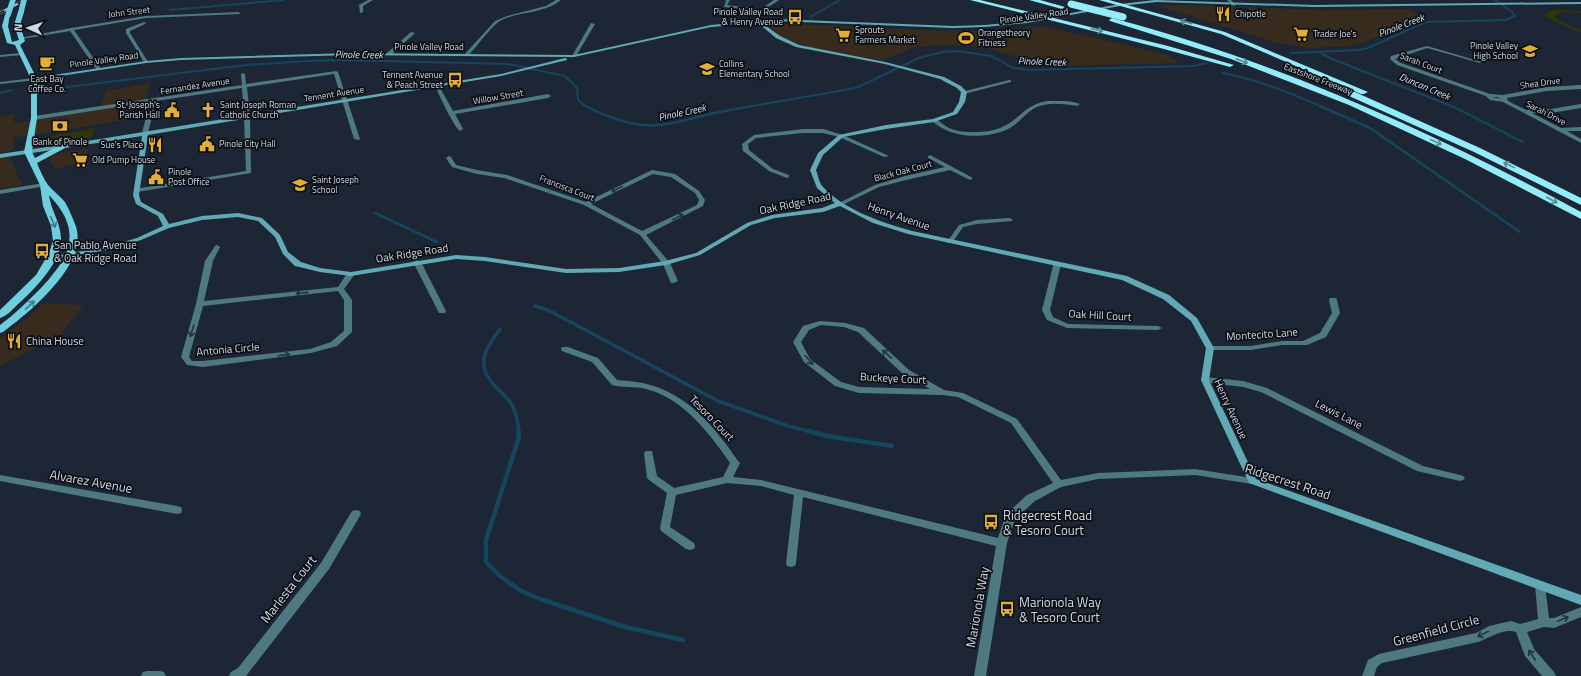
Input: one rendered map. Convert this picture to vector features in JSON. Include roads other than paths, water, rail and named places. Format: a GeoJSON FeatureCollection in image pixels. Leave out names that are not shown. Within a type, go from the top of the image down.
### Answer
{"type":"FeatureCollection","features":[{"type":"Feature","properties":{"kind":"highway"},"geometry":{"type":"LineString","coordinates":[[973,0],[1217,61],[1288,84],[1381,120],[1400,125]]}},
{"type":"Feature","properties":{"kind":"highway","name":"Eastshore Freeway"},"geometry":{"type":"LineString","coordinates":[[1032,0],[1112,20],[1183,41],[1275,72],[1352,102],[1510,178],[1581,216]]}},
{"type":"Feature","properties":{"kind":"highway","name":"Eastshore Freeway"},"geometry":{"type":"LineString","coordinates":[[1053,0],[1123,17],[1232,50],[1301,74],[1367,100],[1477,150],[1581,202]]}},
{"type":"Feature","properties":{"kind":"highway"},"geometry":{"type":"LineString","coordinates":[[1102,0],[1132,7],[1223,34],[1324,75],[1397,107],[1453,134],[1477,150]]}},
{"type":"Feature","properties":{"kind":"main road"},"geometry":{"type":"LineString","coordinates":[[14,0],[4,26],[10,43],[18,44]]}},
{"type":"Feature","properties":{"kind":"main road"},"geometry":{"type":"LineString","coordinates":[[18,44],[22,41],[17,25],[24,0]]}},
{"type":"Feature","properties":{"kind":"main road","name":"Pinole Valley Road"},"geometry":{"type":"LineString","coordinates":[[34,79],[146,62],[181,59],[389,54],[574,56],[711,26],[776,20],[809,20],[953,27],[1008,25],[1120,5],[1171,1],[1315,6],[1509,2],[1581,3]]}},
{"type":"Feature","properties":{"kind":"main road","name":"Pinole Valley Road"},"geometry":{"type":"LineString","coordinates":[[759,22],[966,31],[1008,29],[1060,21],[1132,7],[1171,3],[1231,3],[1327,8],[1514,5],[1549,3]]}},
{"type":"Feature","properties":{"kind":"main road"},"geometry":{"type":"LineString","coordinates":[[759,22],[778,37],[798,46],[885,63],[942,78],[959,86],[964,92]]}},
{"type":"Feature","properties":{"kind":"main road"},"geometry":{"type":"LineString","coordinates":[[0,315],[24,295],[41,275],[52,258],[56,243],[57,230],[47,207],[44,185],[28,152],[34,118],[34,79],[21,54],[18,44]]}},
{"type":"Feature","properties":{"kind":"main road"},"geometry":{"type":"LineString","coordinates":[[529,56],[537,58],[540,62],[534,66]]}},
{"type":"Feature","properties":{"kind":"main road","name":"Tennent Avenue"},"geometry":{"type":"LineString","coordinates":[[0,156],[501,75],[574,56]]}},
{"type":"Feature","properties":{"kind":"main road","name":"Henry Avenue"},"geometry":{"type":"LineString","coordinates":[[964,92],[962,102],[955,112],[934,120],[886,127],[841,136],[820,154],[812,170],[819,186],[840,204],[875,222],[910,234],[1124,278],[1166,297],[1194,320],[1210,348],[1205,380],[1252,481]]}},
{"type":"Feature","properties":{"kind":"main road"},"geometry":{"type":"LineString","coordinates":[[145,133],[136,193],[138,203],[161,215],[167,228]]}},
{"type":"Feature","properties":{"kind":"main road"},"geometry":{"type":"LineString","coordinates":[[33,162],[63,147]]}},
{"type":"Feature","properties":{"kind":"main road"},"geometry":{"type":"LineString","coordinates":[[0,330],[41,295],[60,273],[71,255],[74,240],[72,226],[61,203],[44,185]]}},
{"type":"Feature","properties":{"kind":"main road","name":"Oak Ridge Road"},"geometry":{"type":"LineString","coordinates":[[52,258],[110,248],[167,228],[202,218],[238,216],[260,220],[278,236],[285,253],[298,264],[320,270],[351,274],[417,262],[456,257],[485,259],[566,271],[619,270],[666,264],[698,254],[749,224],[774,216],[823,210],[840,204]]}},
{"type":"Feature","properties":{"kind":"main road","name":"Ridgecrest Road"},"geometry":{"type":"LineString","coordinates":[[1252,481],[1581,600]]}},
{"type":"Feature","properties":{"kind":"street"},"geometry":{"type":"LineString","coordinates":[[361,12],[361,5],[371,0]]}},
{"type":"Feature","properties":{"kind":"street"},"geometry":{"type":"LineString","coordinates":[[466,55],[496,22],[508,17],[547,7],[559,0]]}},
{"type":"Feature","properties":{"kind":"street"},"geometry":{"type":"LineString","coordinates":[[728,0],[725,6],[762,10]]}},
{"type":"Feature","properties":{"kind":"street"},"geometry":{"type":"LineString","coordinates":[[759,22],[758,14],[777,0]]}},
{"type":"Feature","properties":{"kind":"street","name":"John Street"},"geometry":{"type":"LineString","coordinates":[[22,38],[146,17],[239,13]]}},
{"type":"Feature","properties":{"kind":"street"},"geometry":{"type":"LineString","coordinates":[[144,23],[128,30],[128,33],[146,62]]}},
{"type":"Feature","properties":{"kind":"street"},"geometry":{"type":"LineString","coordinates":[[574,56],[593,24]]}},
{"type":"Feature","properties":{"kind":"street"},"geometry":{"type":"LineString","coordinates":[[71,29],[99,69]]}},
{"type":"Feature","properties":{"kind":"street"},"geometry":{"type":"LineString","coordinates":[[389,54],[413,33]]}},
{"type":"Feature","properties":{"kind":"street","name":"Sarah Court"},"geometry":{"type":"LineString","coordinates":[[1480,62],[1427,47],[1393,57],[1392,59],[1399,64],[1488,95]]}},
{"type":"Feature","properties":{"kind":"street"},"geometry":{"type":"LineString","coordinates":[[0,56],[21,54]]}},
{"type":"Feature","properties":{"kind":"street","name":"Fernandez Avenue"},"geometry":{"type":"LineString","coordinates":[[34,118],[336,72],[345,101]]}},
{"type":"Feature","properties":{"kind":"street"},"geometry":{"type":"LineString","coordinates":[[136,193],[202,178],[218,178],[249,172],[247,117],[243,74]]}},
{"type":"Feature","properties":{"kind":"street","name":"Pinole Valley Road"},"geometry":{"type":"LineString","coordinates":[[0,84],[34,79]]}},
{"type":"Feature","properties":{"kind":"street"},"geometry":{"type":"LineString","coordinates":[[964,92],[1009,80]]}},
{"type":"Feature","properties":{"kind":"street"},"geometry":{"type":"LineString","coordinates":[[437,86],[460,129]]}},
{"type":"Feature","properties":{"kind":"street","name":"Shea Drive"},"geometry":{"type":"LineString","coordinates":[[1503,99],[1548,89],[1581,87]]}},
{"type":"Feature","properties":{"kind":"street","name":"Sarah Drive"},"geometry":{"type":"LineString","coordinates":[[1488,95],[1503,99],[1581,141]]}},
{"type":"Feature","properties":{"kind":"street","name":"Willow Street"},"geometry":{"type":"LineString","coordinates":[[451,113],[548,96]]}},
{"type":"Feature","properties":{"kind":"street"},"geometry":{"type":"LineString","coordinates":[[145,133],[153,101]]}},
{"type":"Feature","properties":{"kind":"street"},"geometry":{"type":"LineString","coordinates":[[345,101],[357,139]]}},
{"type":"Feature","properties":{"kind":"street"},"geometry":{"type":"LineString","coordinates":[[934,120],[948,130],[964,133],[984,132],[1006,128],[1017,121],[1032,107],[1054,102],[1077,104]]}},
{"type":"Feature","properties":{"kind":"street"},"geometry":{"type":"LineString","coordinates":[[1525,112],[1551,111],[1581,106]]}},
{"type":"Feature","properties":{"kind":"street"},"geometry":{"type":"LineString","coordinates":[[1559,130],[1581,129]]}},
{"type":"Feature","properties":{"kind":"street"},"geometry":{"type":"LineString","coordinates":[[787,176],[771,170],[746,151],[745,144],[754,137],[803,131],[823,131],[841,136],[886,156]]}},
{"type":"Feature","properties":{"kind":"street","name":"Francisca Court"},"geometry":{"type":"LineString","coordinates":[[449,158],[454,166],[478,172],[505,176],[586,204],[642,234],[666,264],[674,281]]}},
{"type":"Feature","properties":{"kind":"street","name":"Black Oak Court"},"geometry":{"type":"LineString","coordinates":[[930,158],[970,178]]}},
{"type":"Feature","properties":{"kind":"street","name":"Black Oak Court"},"geometry":{"type":"LineString","coordinates":[[840,204],[877,186],[950,168]]}},
{"type":"Feature","properties":{"kind":"street"},"geometry":{"type":"LineString","coordinates":[[586,204],[652,172],[673,174],[697,192],[702,200],[700,206],[642,234]]}},
{"type":"Feature","properties":{"kind":"street"},"geometry":{"type":"LineString","coordinates":[[0,192],[44,185]]}},
{"type":"Feature","properties":{"kind":"street"},"geometry":{"type":"LineString","coordinates":[[950,242],[961,226],[977,222],[1010,220]]}},
{"type":"Feature","properties":{"kind":"street"},"geometry":{"type":"LineString","coordinates":[[216,247],[209,261],[200,304],[340,289],[351,274]]}},
{"type":"Feature","properties":{"kind":"street"},"geometry":{"type":"LineString","coordinates":[[417,262],[442,311]]}},
{"type":"Feature","properties":{"kind":"street","name":"Oak Hill Court"},"geometry":{"type":"LineString","coordinates":[[1057,264],[1046,310],[1050,318],[1067,326],[1158,328]]}},
{"type":"Feature","properties":{"kind":"street","name":"Antonia Circle"},"geometry":{"type":"LineString","coordinates":[[200,304],[185,357],[190,363],[204,364],[311,351],[334,344],[348,332],[348,300],[340,289]]}},
{"type":"Feature","properties":{"kind":"street","name":"Montecito Lane"},"geometry":{"type":"LineString","coordinates":[[1210,348],[1251,348],[1282,343],[1304,343],[1317,338],[1323,335],[1336,313],[1333,300]]}},
{"type":"Feature","properties":{"kind":"street","name":"Buckeye Court"},"geometry":{"type":"LineString","coordinates":[[942,392],[906,372],[861,330],[820,323],[806,328],[797,342],[807,360],[838,384],[859,390],[942,392],[960,395],[1014,421],[1059,484]]}},
{"type":"Feature","properties":{"kind":"street","name":"Tesoro Court"},"geometry":{"type":"LineString","coordinates":[[565,349],[595,360],[615,383],[654,388],[683,403],[721,443],[735,463],[727,480]]}},
{"type":"Feature","properties":{"kind":"street","name":"Lewis Lane"},"geometry":{"type":"LineString","coordinates":[[1205,380],[1242,384],[1264,390],[1420,469],[1460,478]]}},
{"type":"Feature","properties":{"kind":"street"},"geometry":{"type":"LineString","coordinates":[[649,453],[652,478],[672,492],[727,480],[761,483],[1002,543]]}},
{"type":"Feature","properties":{"kind":"street","name":"Ridgecrest Road"},"geometry":{"type":"LineString","coordinates":[[1002,543],[1010,517],[1031,498],[1059,484],[1098,476],[1194,472],[1252,481]]}},
{"type":"Feature","properties":{"kind":"street","name":"Alvarez Avenue"},"geometry":{"type":"LineString","coordinates":[[0,478],[177,510]]}},
{"type":"Feature","properties":{"kind":"street"},"geometry":{"type":"LineString","coordinates":[[672,492],[665,528],[690,546]]}},
{"type":"Feature","properties":{"kind":"street"},"geometry":{"type":"LineString","coordinates":[[791,563],[799,493]]}},
{"type":"Feature","properties":{"kind":"street","name":"Marlesta Court"},"geometry":{"type":"LineString","coordinates":[[235,676],[242,672],[325,566],[356,514]]}},
{"type":"Feature","properties":{"kind":"street","name":"Marionola Way"},"geometry":{"type":"LineString","coordinates":[[980,676],[1002,543]]}},
{"type":"Feature","properties":{"kind":"street"},"geometry":{"type":"LineString","coordinates":[[1540,585],[1544,622]]}},
{"type":"Feature","properties":{"kind":"street","name":"Greenfield Circle"},"geometry":{"type":"LineString","coordinates":[[1368,676],[1372,664],[1379,659],[1478,637],[1489,631],[1511,626],[1520,629],[1544,622],[1554,623],[1581,612]]}},
{"type":"Feature","properties":{"kind":"street"},"geometry":{"type":"LineString","coordinates":[[1520,629],[1529,652],[1550,676]]}},
{"type":"Feature","properties":{"kind":"street"},"geometry":{"type":"LineString","coordinates":[[147,676],[160,676]]}},
{"type":"Feature","properties":{"kind":"waterway"},"geometry":{"type":"LineString","coordinates":[[170,10],[283,0]]}},
{"type":"Feature","properties":{"kind":"waterway"},"geometry":{"type":"LineString","coordinates":[[810,17],[840,0]]}},
{"type":"Feature","properties":{"kind":"waterway","name":"Pinole Creek"},"geometry":{"type":"LineString","coordinates":[[1291,53],[1359,50],[1368,48],[1425,22],[1506,20],[1515,16],[1511,11],[1495,0]]}},
{"type":"Feature","properties":{"kind":"waterway","name":"Pinole Creek"},"geometry":{"type":"LineString","coordinates":[[747,107],[856,88],[919,58],[943,52],[956,51],[992,56],[1013,68],[1030,70],[1193,66],[1207,63]]}},
{"type":"Feature","properties":{"kind":"waterway","name":"Duncan Creek"},"geometry":{"type":"LineString","coordinates":[[1319,52],[1332,59],[1454,107]]}},
{"type":"Feature","properties":{"kind":"waterway","name":"Pinole Creek"},"geometry":{"type":"LineString","coordinates":[[51,89],[246,65],[309,61],[342,60],[508,64],[565,76],[577,88],[578,99],[587,107]]}},
{"type":"Feature","properties":{"kind":"waterway"},"geometry":{"type":"LineString","coordinates":[[1222,73],[1273,87],[1322,107]]}},
{"type":"Feature","properties":{"kind":"waterway","name":"Pinole Creek"},"geometry":{"type":"LineString","coordinates":[[0,93],[12,90]]}},
{"type":"Feature","properties":{"kind":"waterway","name":"Pinole Creek"},"geometry":{"type":"LineString","coordinates":[[586,106],[622,121],[646,125],[680,122],[717,112],[752,106]]}},
{"type":"Feature","properties":{"kind":"waterway"},"geometry":{"type":"LineString","coordinates":[[1320,106],[1370,128],[1520,232]]}},
{"type":"Feature","properties":{"kind":"waterway","name":"Duncan Creek"},"geometry":{"type":"LineString","coordinates":[[1454,107],[1523,142]]}},
{"type":"Feature","properties":{"kind":"waterway"},"geometry":{"type":"LineString","coordinates":[[375,213],[437,242]]}},
{"type":"Feature","properties":{"kind":"waterway"},"geometry":{"type":"LineString","coordinates":[[535,306],[550,311],[718,401],[788,426],[808,431]]}},
{"type":"Feature","properties":{"kind":"waterway"},"geometry":{"type":"LineString","coordinates":[[500,329],[490,343],[484,356],[485,369],[493,384],[512,405],[517,418],[519,432]]}},
{"type":"Feature","properties":{"kind":"waterway"},"geometry":{"type":"LineString","coordinates":[[518,431],[519,437],[486,540],[486,562],[500,576],[521,591],[543,600],[625,627],[683,640]]}},
{"type":"Feature","properties":{"kind":"waterway"},"geometry":{"type":"LineString","coordinates":[[808,431],[812,432]]}},
{"type":"Feature","properties":{"kind":"waterway"},"geometry":{"type":"LineString","coordinates":[[808,431],[827,436],[892,446]]}},
{"type":"Feature","properties":{"kind":"railway"},"geometry":{"type":"LineString","coordinates":[[0,13],[25,0]]}},
{"type":"Feature","properties":{"kind":"place","name":"Chipotle"},"geometry":{"type":"Point","coordinates":[1223,14]}},
{"type":"Feature","properties":{"kind":"place","name":"Pinole Valley Road & Henry Avenue"},"geometry":{"type":"Point","coordinates":[795,17]}},
{"type":"Feature","properties":{"kind":"place","name":"Trader Joe's"},"geometry":{"type":"Point","coordinates":[1301,34]}},
{"type":"Feature","properties":{"kind":"place","name":"Sprouts Farmers Market"},"geometry":{"type":"Point","coordinates":[843,35]}},
{"type":"Feature","properties":{"kind":"place","name":"Orangetheory Fitness"},"geometry":{"type":"Point","coordinates":[966,38]}},
{"type":"Feature","properties":{"kind":"place","name":"Pinole Valley High School"},"geometry":{"type":"Point","coordinates":[1530,51]}},
{"type":"Feature","properties":{"kind":"place","name":"East Bay Coffee Co."},"geometry":{"type":"Point","coordinates":[47,63]}},
{"type":"Feature","properties":{"kind":"place","name":"Collins Elementary School"},"geometry":{"type":"Point","coordinates":[707,69]}},
{"type":"Feature","properties":{"kind":"place","name":"Tennent Avenue & Peach Street"},"geometry":{"type":"Point","coordinates":[455,80]}},
{"type":"Feature","properties":{"kind":"place","name":"St. Joseph's Parish Hall"},"geometry":{"type":"Point","coordinates":[172,110]}},
{"type":"Feature","properties":{"kind":"place","name":"Saint Joseph Roman Catholic Church"},"geometry":{"type":"Point","coordinates":[208,110]}},
{"type":"Feature","properties":{"kind":"place","name":"Bank of Pinole"},"geometry":{"type":"Point","coordinates":[60,126]}},
{"type":"Feature","properties":{"kind":"place","name":"Pinole City Hall"},"geometry":{"type":"Point","coordinates":[207,144]}},
{"type":"Feature","properties":{"kind":"place","name":"Sue's Place"},"geometry":{"type":"Point","coordinates":[155,145]}},
{"type":"Feature","properties":{"kind":"place","name":"Old Pump House"},"geometry":{"type":"Point","coordinates":[80,160]}},
{"type":"Feature","properties":{"kind":"place","name":"Pinole Post Office"},"geometry":{"type":"Point","coordinates":[156,177]}},
{"type":"Feature","properties":{"kind":"place","name":"Saint Joseph School"},"geometry":{"type":"Point","coordinates":[300,185]}},
{"type":"Feature","properties":{"kind":"place","name":"San Pablo Avenue & Oak Ridge Road"},"geometry":{"type":"Point","coordinates":[42,251]}},
{"type":"Feature","properties":{"kind":"place","name":"China House"},"geometry":{"type":"Point","coordinates":[14,341]}},
{"type":"Feature","properties":{"kind":"place","name":"Ridgecrest Road & Tesoro Court"},"geometry":{"type":"Point","coordinates":[991,522]}},
{"type":"Feature","properties":{"kind":"place","name":"Marionola Way & Tesoro Court"},"geometry":{"type":"Point","coordinates":[1007,609]}}]}
